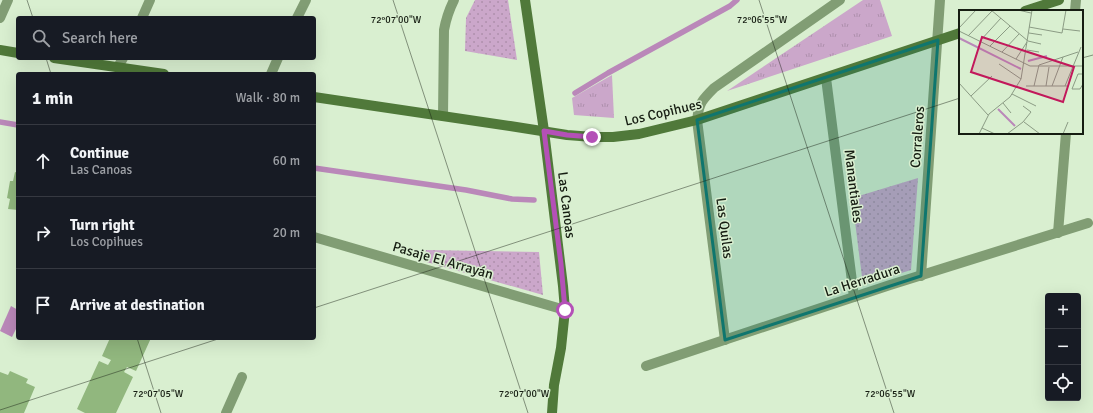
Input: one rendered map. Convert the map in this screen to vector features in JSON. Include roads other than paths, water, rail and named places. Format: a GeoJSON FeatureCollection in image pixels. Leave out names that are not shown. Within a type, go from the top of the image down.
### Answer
{"type":"FeatureCollection","features":[{"type":"Feature","properties":{"kind":"street"},"geometry":{"type":"LineString","coordinates":[[0,18],[8,0]]}},
{"type":"Feature","properties":{"kind":"street"},"geometry":{"type":"LineString","coordinates":[[143,16],[150,0]]}},
{"type":"Feature","properties":{"kind":"street"},"geometry":{"type":"LineString","coordinates":[[298,16],[306,0]]}},
{"type":"Feature","properties":{"kind":"street"},"geometry":{"type":"LineString","coordinates":[[443,116],[444,30],[448,14],[454,0]]}},
{"type":"Feature","properties":{"kind":"street","name":"Las Canoas"},"geometry":{"type":"LineString","coordinates":[[525,0],[544,131],[561,264],[565,310],[561,348],[554,385],[552,413]]}},
{"type":"Feature","properties":{"kind":"street"},"geometry":{"type":"LineString","coordinates":[[697,120],[699,107],[704,98],[714,88],[840,0]]}},
{"type":"Feature","properties":{"kind":"street","name":"Corraleros"},"geometry":{"type":"LineString","coordinates":[[921,276],[940,0]]}},
{"type":"Feature","properties":{"kind":"street"},"geometry":{"type":"LineString","coordinates":[[1029,10],[1059,0]]}},
{"type":"Feature","properties":{"kind":"street"},"geometry":{"type":"LineString","coordinates":[[1075,10],[1076,0]]}},
{"type":"Feature","properties":{"kind":"street","name":"Los Copihues"},"geometry":{"type":"LineString","coordinates":[[316,97],[567,135],[613,137],[639,134],[697,120],[959,33]]}},
{"type":"Feature","properties":{"kind":"street"},"geometry":{"type":"LineString","coordinates":[[0,50],[16,53]]}},
{"type":"Feature","properties":{"kind":"street"},"geometry":{"type":"LineString","coordinates":[[88,60],[121,62],[157,72]]}},
{"type":"Feature","properties":{"kind":"street"},"geometry":{"type":"LineString","coordinates":[[272,72],[277,60]]}},
{"type":"Feature","properties":{"kind":"street","name":"Manantiales"},"geometry":{"type":"LineString","coordinates":[[826,78],[854,297]]}},
{"type":"Feature","properties":{"kind":"street","name":"Las Quilas"},"geometry":{"type":"LineString","coordinates":[[697,120],[725,340]]}},
{"type":"Feature","properties":{"kind":"street"},"geometry":{"type":"LineString","coordinates":[[1058,233],[1066,134]]}},
{"type":"Feature","properties":{"kind":"street","name":"La Herradura"},"geometry":{"type":"LineString","coordinates":[[646,366],[854,297],[1088,223]]}},
{"type":"Feature","properties":{"kind":"street","name":"Pasaje El Arrayán"},"geometry":{"type":"LineString","coordinates":[[316,239],[565,310]]}},
{"type":"Feature","properties":{"kind":"street"},"geometry":{"type":"LineString","coordinates":[[226,413],[242,377]]}},
{"type":"Feature","properties":{"kind":"waterway"},"geometry":{"type":"LineString","coordinates":[[575,93],[608,73],[730,6],[737,0]]}},
{"type":"Feature","properties":{"kind":"waterway"},"geometry":{"type":"LineString","coordinates":[[0,122],[16,125]]}},
{"type":"Feature","properties":{"kind":"waterway"},"geometry":{"type":"LineString","coordinates":[[316,168],[466,190],[512,199],[534,200]]}}]}
